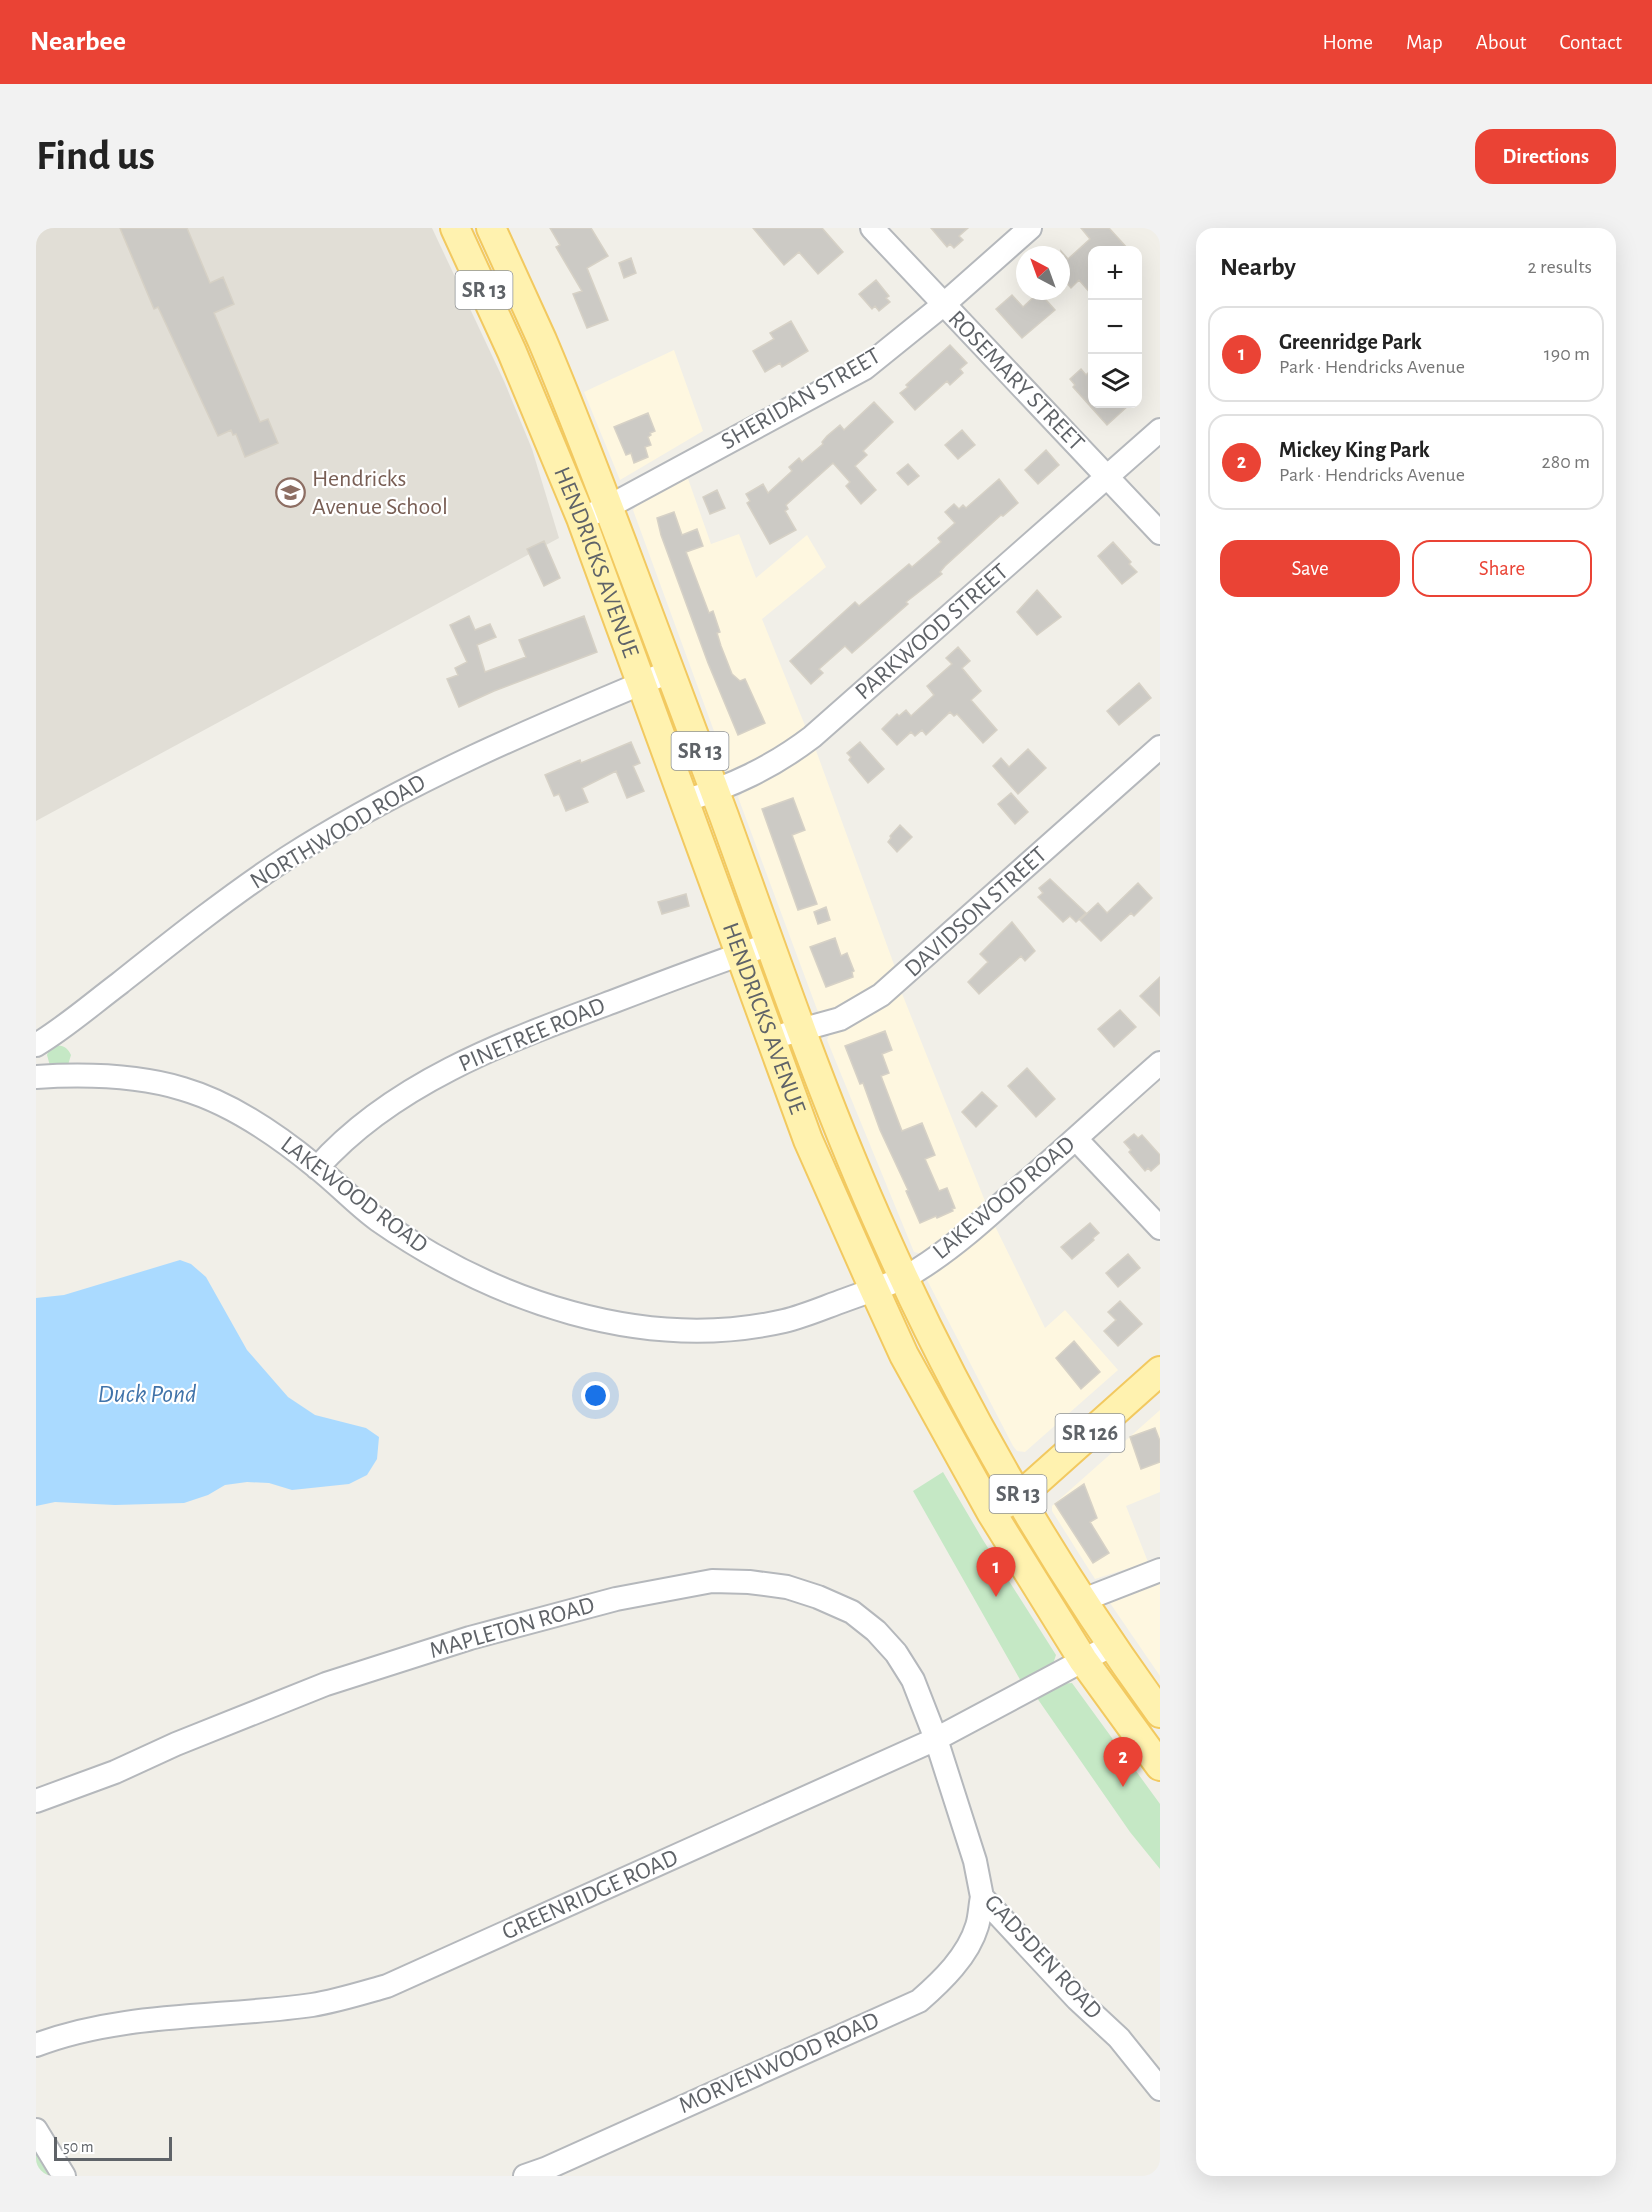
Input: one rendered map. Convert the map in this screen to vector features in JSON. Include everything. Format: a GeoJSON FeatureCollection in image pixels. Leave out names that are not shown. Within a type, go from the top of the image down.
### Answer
{"type":"FeatureCollection","features":[{"type":"Feature","properties":{"kind":"main road","name":"HENDRICKS AVENUE"},"geometry":{"type":"LineString","coordinates":[[455,228],[512,352],[581,518],[808,1140],[904,1355],[996,1520],[1083,1660],[1160,1766]]}},
{"type":"Feature","properties":{"kind":"main road","name":"HENDRICKS AVENUE"},"geometry":{"type":"LineString","coordinates":[[490,228],[541,339],[608,507],[715,791],[838,1130],[903,1277],[972,1415],[1083,1600],[1160,1713]]}},
{"type":"Feature","properties":{"kind":"main road","name":"SR 126"},"geometry":{"type":"LineString","coordinates":[[996,1520],[1160,1371]]}},
{"type":"Feature","properties":{"kind":"main road"},"geometry":{"type":"LineString","coordinates":[[996,1520],[1033,1558],[1052,1587],[1063,1594],[1083,1600]]}},
{"type":"Feature","properties":{"kind":"street","name":"ROSEMARY STREET"},"geometry":{"type":"LineString","coordinates":[[872,228],[1160,533]]}},
{"type":"Feature","properties":{"kind":"street","name":"SHERIDAN STREET"},"geometry":{"type":"LineString","coordinates":[[581,518],[608,507],[865,368],[943,305],[1030,228]]}},
{"type":"Feature","properties":{"kind":"street","name":"PARKWOOD STREET"},"geometry":{"type":"LineString","coordinates":[[684,801],[738,783],[784,758],[812,737],[1160,430]]}},
{"type":"Feature","properties":{"kind":"street","name":"NORTHWOOD ROAD"},"geometry":{"type":"LineString","coordinates":[[36,1045],[66,1027],[159,952],[254,881],[359,815],[437,773],[670,671]]}},
{"type":"Feature","properties":{"kind":"street","name":"DAVIDSON STREET"},"geometry":{"type":"LineString","coordinates":[[770,1039],[840,1018],[881,995],[1160,747]]}},
{"type":"Feature","properties":{"kind":"street","name":"PINETREE ROAD"},"geometry":{"type":"LineString","coordinates":[[317,1167],[338,1144],[360,1126],[439,1075],[550,1024],[770,944]]}},
{"type":"Feature","properties":{"kind":"street","name":"LAKEWOOD ROAD"},"geometry":{"type":"LineString","coordinates":[[36,1077],[120,1078],[155,1082],[183,1089],[230,1109],[287,1144],[377,1219],[448,1264],[508,1292],[599,1320],[654,1328],[722,1330],[800,1316],[903,1277],[956,1244],[978,1226],[1160,1062]]}},
{"type":"Feature","properties":{"kind":"street"},"geometry":{"type":"LineString","coordinates":[[1076,1139],[1160,1228]]}},
{"type":"Feature","properties":{"kind":"street"},"geometry":{"type":"LineString","coordinates":[[1083,1600],[1160,1570]]}},
{"type":"Feature","properties":{"kind":"street","name":"MAPLETON ROAD"},"geometry":{"type":"LineString","coordinates":[[36,1801],[115,1772],[176,1744],[326,1684],[470,1638],[616,1599],[712,1581],[749,1582],[787,1587],[852,1612],[876,1631],[896,1653],[914,1680],[936,1739]]}},
{"type":"Feature","properties":{"kind":"street","name":"GREENRIDGE ROAD"},"geometry":{"type":"LineString","coordinates":[[36,2045],[55,2038],[109,2026],[312,2005],[387,1986],[936,1739],[1112,1645]]}},
{"type":"Feature","properties":{"kind":"street","name":"GADSDEN ROAD"},"geometry":{"type":"LineString","coordinates":[[936,1739],[975,1861],[982,1897],[1077,1999],[1119,2038],[1160,2089]]}},
{"type":"Feature","properties":{"kind":"street","name":"MORVENWOOD ROAD"},"geometry":{"type":"LineString","coordinates":[[540,2174],[919,2001],[938,1985],[963,1953],[977,1926],[982,1897]]}},
{"type":"Feature","properties":{"kind":"street"},"geometry":{"type":"LineString","coordinates":[[36,2130],[64,2176]]}},
{"type":"Feature","properties":{"kind":"shaded area","name":"Hendricks Avenue School"},"geometry":{"type":"Polygon","coordinates":[[[36,228],[432,228],[504,381],[532,449],[559,538],[36,821],[36,228]]]}},
{"type":"Feature","properties":{"kind":"shaded area"},"geometry":{"type":"Polygon","coordinates":[[[674,350],[703,431],[620,480],[584,392],[674,350]]]}},
{"type":"Feature","properties":{"kind":"shaded area"},"geometry":{"type":"Polygon","coordinates":[[[686,473],[711,544],[739,534],[756,578],[807,535],[826,567],[762,619],[808,733],[743,773],[729,772],[633,510],[647,495],[686,473]]]}},
{"type":"Feature","properties":{"kind":"shaded area"},"geometry":{"type":"Polygon","coordinates":[[[814,745],[896,970],[881,984],[830,1013],[818,1012],[738,797],[754,782],[814,745]]]}},
{"type":"Feature","properties":{"kind":"shaded area"},"geometry":{"type":"Polygon","coordinates":[[[899,986],[987,1206],[934,1249],[922,1254],[914,1252],[827,1040],[829,1035],[846,1022],[899,986]]]}},
{"type":"Feature","properties":{"kind":"shaded area"},"geometry":{"type":"Polygon","coordinates":[[[993,1222],[1045,1328],[1065,1310],[1118,1370],[1025,1452],[1017,1451],[1013,1446],[926,1278],[993,1222]]]}},
{"type":"Feature","properties":{"kind":"shaded area"},"geometry":{"type":"Polygon","coordinates":[[[1160,1410],[1160,1492],[1126,1506],[1148,1562],[1095,1579],[1052,1511],[1052,1506],[1160,1410]]]}},
{"type":"Feature","properties":{"kind":"shaded area"},"geometry":{"type":"Polygon","coordinates":[[[1160,1578],[1160,1676],[1110,1603],[1124,1591],[1160,1578]]]}},
{"type":"Feature","properties":{"kind":"green space"},"geometry":{"type":"Polygon","coordinates":[[[55,1046],[62,1046],[70,1053],[68,1065],[50,1066],[47,1055],[49,1050],[55,1046]]]}},
{"type":"Feature","properties":{"kind":"green space"},"geometry":{"type":"Polygon","coordinates":[[[943,1472],[1056,1655],[1053,1664],[1022,1683],[913,1491],[943,1472]]]}},
{"type":"Feature","properties":{"kind":"green space"},"geometry":{"type":"Polygon","coordinates":[[[1072,1683],[1160,1804],[1160,1869],[1130,1832],[1037,1698],[1058,1684],[1072,1683]]]}},
{"type":"Feature","properties":{"kind":"green space"},"geometry":{"type":"Polygon","coordinates":[[[36,2153],[49,2176],[36,2176],[36,2153]]]}},
{"type":"Feature","properties":{"kind":"water","name":"Duck Pond"},"geometry":{"type":"Polygon","coordinates":[[[180,1260],[191,1264],[206,1277],[247,1350],[288,1397],[315,1415],[366,1428],[379,1437],[377,1459],[367,1475],[349,1484],[292,1490],[269,1483],[247,1482],[225,1485],[208,1495],[184,1503],[115,1505],[55,1502],[36,1506],[36,1298],[64,1295],[180,1260]]]}},
{"type":"Feature","properties":{"kind":"building"},"geometry":{"type":"Polygon","coordinates":[[[120,228],[187,228],[210,283],[223,277],[234,304],[214,313],[260,422],[268,419],[278,443],[245,457],[236,434],[233,435],[231,430],[218,436],[158,307],[154,309],[120,228]]]}},
{"type":"Feature","properties":{"kind":"building"},"geometry":{"type":"Polygon","coordinates":[[[550,228],[591,228],[608,256],[587,268],[608,320],[587,328],[573,294],[582,291],[556,247],[560,245],[550,228]]]}},
{"type":"Feature","properties":{"kind":"building"},"geometry":{"type":"Polygon","coordinates":[[[753,228],[822,228],[843,252],[818,274],[799,252],[784,265],[753,228]]]}},
{"type":"Feature","properties":{"kind":"building"},"geometry":{"type":"Polygon","coordinates":[[[931,228],[968,228],[959,236],[963,240],[954,248],[950,244],[947,247],[931,228]]]}},
{"type":"Feature","properties":{"kind":"building"},"geometry":{"type":"Polygon","coordinates":[[[1081,228],[1109,228],[1125,246],[1088,246],[1088,290],[1079,280],[1071,288],[1070,257],[1090,239],[1081,228]]]}},
{"type":"Feature","properties":{"kind":"building"},"geometry":{"type":"Polygon","coordinates":[[[631,258],[636,273],[624,278],[619,263],[631,258]]]}},
{"type":"Feature","properties":{"kind":"building"},"geometry":{"type":"Polygon","coordinates":[[[876,280],[889,296],[886,298],[890,302],[879,311],[875,306],[872,309],[859,294],[876,280]]]}},
{"type":"Feature","properties":{"kind":"building"},"geometry":{"type":"Polygon","coordinates":[[[1012,295],[1023,307],[1030,300],[1046,300],[1055,310],[1022,338],[996,309],[1012,295]]]}},
{"type":"Feature","properties":{"kind":"building"},"geometry":{"type":"Polygon","coordinates":[[[791,321],[808,351],[782,367],[780,363],[765,372],[753,351],[774,339],[770,333],[791,321]]]}},
{"type":"Feature","properties":{"kind":"building"},"geometry":{"type":"Polygon","coordinates":[[[950,345],[967,363],[960,369],[963,373],[950,385],[947,381],[915,410],[900,393],[950,345]]]}},
{"type":"Feature","properties":{"kind":"building"},"geometry":{"type":"Polygon","coordinates":[[[1081,369],[1086,375],[1088,373],[1088,404],[1073,387],[1075,385],[1070,379],[1081,369]]]}},
{"type":"Feature","properties":{"kind":"building"},"geometry":{"type":"Polygon","coordinates":[[[874,402],[893,422],[863,451],[867,455],[855,466],[876,490],[861,504],[846,486],[850,482],[833,463],[786,505],[788,509],[785,511],[796,530],[770,544],[747,503],[750,501],[746,494],[763,484],[768,493],[792,471],[789,467],[799,458],[802,462],[840,425],[844,430],[874,402]]]}},
{"type":"Feature","properties":{"kind":"building"},"geometry":{"type":"Polygon","coordinates":[[[1092,408],[1126,408],[1107,425],[1092,408]]]}},
{"type":"Feature","properties":{"kind":"building"},"geometry":{"type":"Polygon","coordinates":[[[648,413],[655,431],[648,437],[651,445],[645,447],[648,457],[634,463],[631,453],[626,455],[614,427],[648,413]]]}},
{"type":"Feature","properties":{"kind":"building"},"geometry":{"type":"Polygon","coordinates":[[[962,430],[975,445],[958,459],[945,445],[962,430]]]}},
{"type":"Feature","properties":{"kind":"building"},"geometry":{"type":"Polygon","coordinates":[[[1046,450],[1059,465],[1038,484],[1025,470],[1046,450]]]}},
{"type":"Feature","properties":{"kind":"building"},"geometry":{"type":"Polygon","coordinates":[[[908,464],[919,476],[908,485],[897,473],[908,464]]]}},
{"type":"Feature","properties":{"kind":"building"},"geometry":{"type":"Polygon","coordinates":[[[999,479],[1018,503],[1003,516],[1001,515],[945,566],[940,572],[942,574],[906,602],[908,604],[852,653],[845,646],[819,669],[823,673],[811,684],[790,661],[855,602],[859,606],[909,564],[912,567],[941,542],[938,538],[955,523],[945,512],[954,504],[959,509],[963,505],[966,508],[999,479]]]}},
{"type":"Feature","properties":{"kind":"building"},"geometry":{"type":"Polygon","coordinates":[[[717,490],[725,508],[710,514],[703,497],[717,490]]]}},
{"type":"Feature","properties":{"kind":"building"},"geometry":{"type":"Polygon","coordinates":[[[674,512],[682,535],[697,529],[703,546],[686,552],[709,613],[713,611],[720,632],[717,633],[732,674],[740,681],[745,679],[765,723],[738,735],[708,663],[661,535],[657,518],[674,512]]]}},
{"type":"Feature","properties":{"kind":"building"},"geometry":{"type":"Polygon","coordinates":[[[544,541],[560,578],[544,586],[527,549],[544,541]]]}},
{"type":"Feature","properties":{"kind":"building"},"geometry":{"type":"Polygon","coordinates":[[[1113,542],[1137,572],[1122,584],[1098,556],[1113,542]]]}},
{"type":"Feature","properties":{"kind":"building"},"geometry":{"type":"Polygon","coordinates":[[[1037,590],[1061,617],[1037,635],[1017,612],[1037,590]]]}},
{"type":"Feature","properties":{"kind":"building"},"geometry":{"type":"Polygon","coordinates":[[[469,616],[475,630],[490,624],[496,637],[477,645],[485,672],[526,657],[519,640],[584,616],[597,652],[494,691],[459,707],[447,679],[458,675],[455,668],[467,662],[450,625],[469,616]]]}},
{"type":"Feature","properties":{"kind":"building"},"geometry":{"type":"Polygon","coordinates":[[[958,647],[970,661],[962,668],[981,691],[971,700],[997,730],[983,743],[957,714],[954,716],[950,712],[926,735],[922,730],[915,736],[911,732],[897,745],[882,729],[897,714],[899,716],[906,710],[911,716],[934,695],[927,686],[952,664],[946,658],[958,647]]]}},
{"type":"Feature","properties":{"kind":"building"},"geometry":{"type":"Polygon","coordinates":[[[1139,683],[1151,698],[1119,725],[1107,711],[1139,683]]]}},
{"type":"Feature","properties":{"kind":"building"},"geometry":{"type":"Polygon","coordinates":[[[631,742],[640,763],[633,766],[644,791],[627,798],[616,771],[582,788],[588,802],[566,811],[559,794],[554,796],[545,775],[631,742]]]}},
{"type":"Feature","properties":{"kind":"building"},"geometry":{"type":"Polygon","coordinates":[[[860,742],[884,769],[868,783],[849,760],[851,757],[847,753],[860,742]]]}},
{"type":"Feature","properties":{"kind":"building"},"geometry":{"type":"Polygon","coordinates":[[[1028,749],[1046,768],[1018,794],[993,766],[1001,758],[1009,767],[1028,749]]]}},
{"type":"Feature","properties":{"kind":"building"},"geometry":{"type":"Polygon","coordinates":[[[1011,793],[1028,812],[1015,824],[998,804],[1011,793]]]}},
{"type":"Feature","properties":{"kind":"building"},"geometry":{"type":"Polygon","coordinates":[[[793,798],[805,830],[792,835],[817,904],[798,910],[762,809],[793,798]]]}},
{"type":"Feature","properties":{"kind":"building"},"geometry":{"type":"Polygon","coordinates":[[[900,825],[912,837],[897,852],[888,842],[890,836],[900,825]]]}},
{"type":"Feature","properties":{"kind":"building"},"geometry":{"type":"Polygon","coordinates":[[[1050,879],[1086,913],[1076,922],[1070,916],[1063,922],[1038,897],[1043,893],[1039,888],[1050,879]]]}},
{"type":"Feature","properties":{"kind":"building"},"geometry":{"type":"Polygon","coordinates":[[[1138,883],[1152,898],[1134,916],[1131,913],[1101,941],[1080,920],[1098,903],[1107,913],[1138,883]]]}},
{"type":"Feature","properties":{"kind":"building"},"geometry":{"type":"Polygon","coordinates":[[[686,894],[689,906],[662,914],[658,902],[686,894]]]}},
{"type":"Feature","properties":{"kind":"building"},"geometry":{"type":"Polygon","coordinates":[[[826,907],[830,920],[818,924],[814,912],[826,907]]]}},
{"type":"Feature","properties":{"kind":"building"},"geometry":{"type":"Polygon","coordinates":[[[1012,922],[1035,951],[1025,961],[1021,956],[979,994],[968,982],[988,962],[980,954],[1012,922]]]}},
{"type":"Feature","properties":{"kind":"building"},"geometry":{"type":"Polygon","coordinates":[[[835,938],[841,956],[847,953],[854,971],[852,972],[853,977],[826,987],[810,947],[835,938]]]}},
{"type":"Feature","properties":{"kind":"building"},"geometry":{"type":"Polygon","coordinates":[[[1160,977],[1160,1016],[1140,996],[1160,977]]]}},
{"type":"Feature","properties":{"kind":"building"},"geometry":{"type":"Polygon","coordinates":[[[1120,1010],[1136,1027],[1114,1047],[1098,1029],[1120,1010]]]}},
{"type":"Feature","properties":{"kind":"building"},"geometry":{"type":"Polygon","coordinates":[[[885,1031],[892,1050],[882,1054],[889,1073],[881,1076],[902,1131],[922,1123],[935,1155],[925,1159],[939,1191],[947,1188],[955,1208],[937,1218],[936,1216],[920,1223],[906,1191],[908,1190],[880,1130],[863,1083],[860,1084],[845,1046],[885,1031]]]}},
{"type":"Feature","properties":{"kind":"building"},"geometry":{"type":"Polygon","coordinates":[[[1027,1068],[1055,1099],[1036,1117],[1008,1086],[1027,1068]]]}},
{"type":"Feature","properties":{"kind":"building"},"geometry":{"type":"Polygon","coordinates":[[[982,1092],[997,1106],[976,1127],[962,1112],[982,1092]]]}},
{"type":"Feature","properties":{"kind":"building"},"geometry":{"type":"Polygon","coordinates":[[[1134,1134],[1138,1138],[1142,1135],[1160,1155],[1160,1163],[1151,1171],[1148,1168],[1145,1171],[1129,1152],[1131,1150],[1124,1142],[1134,1134]]]}},
{"type":"Feature","properties":{"kind":"building"},"geometry":{"type":"Polygon","coordinates":[[[1090,1223],[1099,1233],[1072,1259],[1061,1247],[1090,1223]]]}},
{"type":"Feature","properties":{"kind":"building"},"geometry":{"type":"Polygon","coordinates":[[[1128,1254],[1140,1268],[1118,1287],[1106,1273],[1128,1254]]]}},
{"type":"Feature","properties":{"kind":"building"},"geometry":{"type":"Polygon","coordinates":[[[1120,1301],[1142,1324],[1118,1346],[1104,1331],[1116,1320],[1108,1312],[1120,1301]]]}},
{"type":"Feature","properties":{"kind":"building"},"geometry":{"type":"Polygon","coordinates":[[[1074,1341],[1100,1372],[1081,1389],[1056,1358],[1074,1341]]]}},
{"type":"Feature","properties":{"kind":"building"},"geometry":{"type":"Polygon","coordinates":[[[1155,1428],[1160,1441],[1160,1462],[1141,1469],[1130,1437],[1155,1428]]]}},
{"type":"Feature","properties":{"kind":"building"},"geometry":{"type":"Polygon","coordinates":[[[1084,1484],[1097,1518],[1090,1522],[1109,1553],[1093,1563],[1055,1504],[1084,1484]]]}},
{"type":"Feature","properties":{"kind":"place","name":"Hendricks Avenue School"},"geometry":{"type":"Point","coordinates":[291,493]}},
{"type":"Feature","properties":{"kind":"place","name":"Greenridge Park"},"geometry":{"type":"Point","coordinates":[996,1597]}},
{"type":"Feature","properties":{"kind":"place","name":"Mickey King Park"},"geometry":{"type":"Point","coordinates":[1123,1787]}}]}
